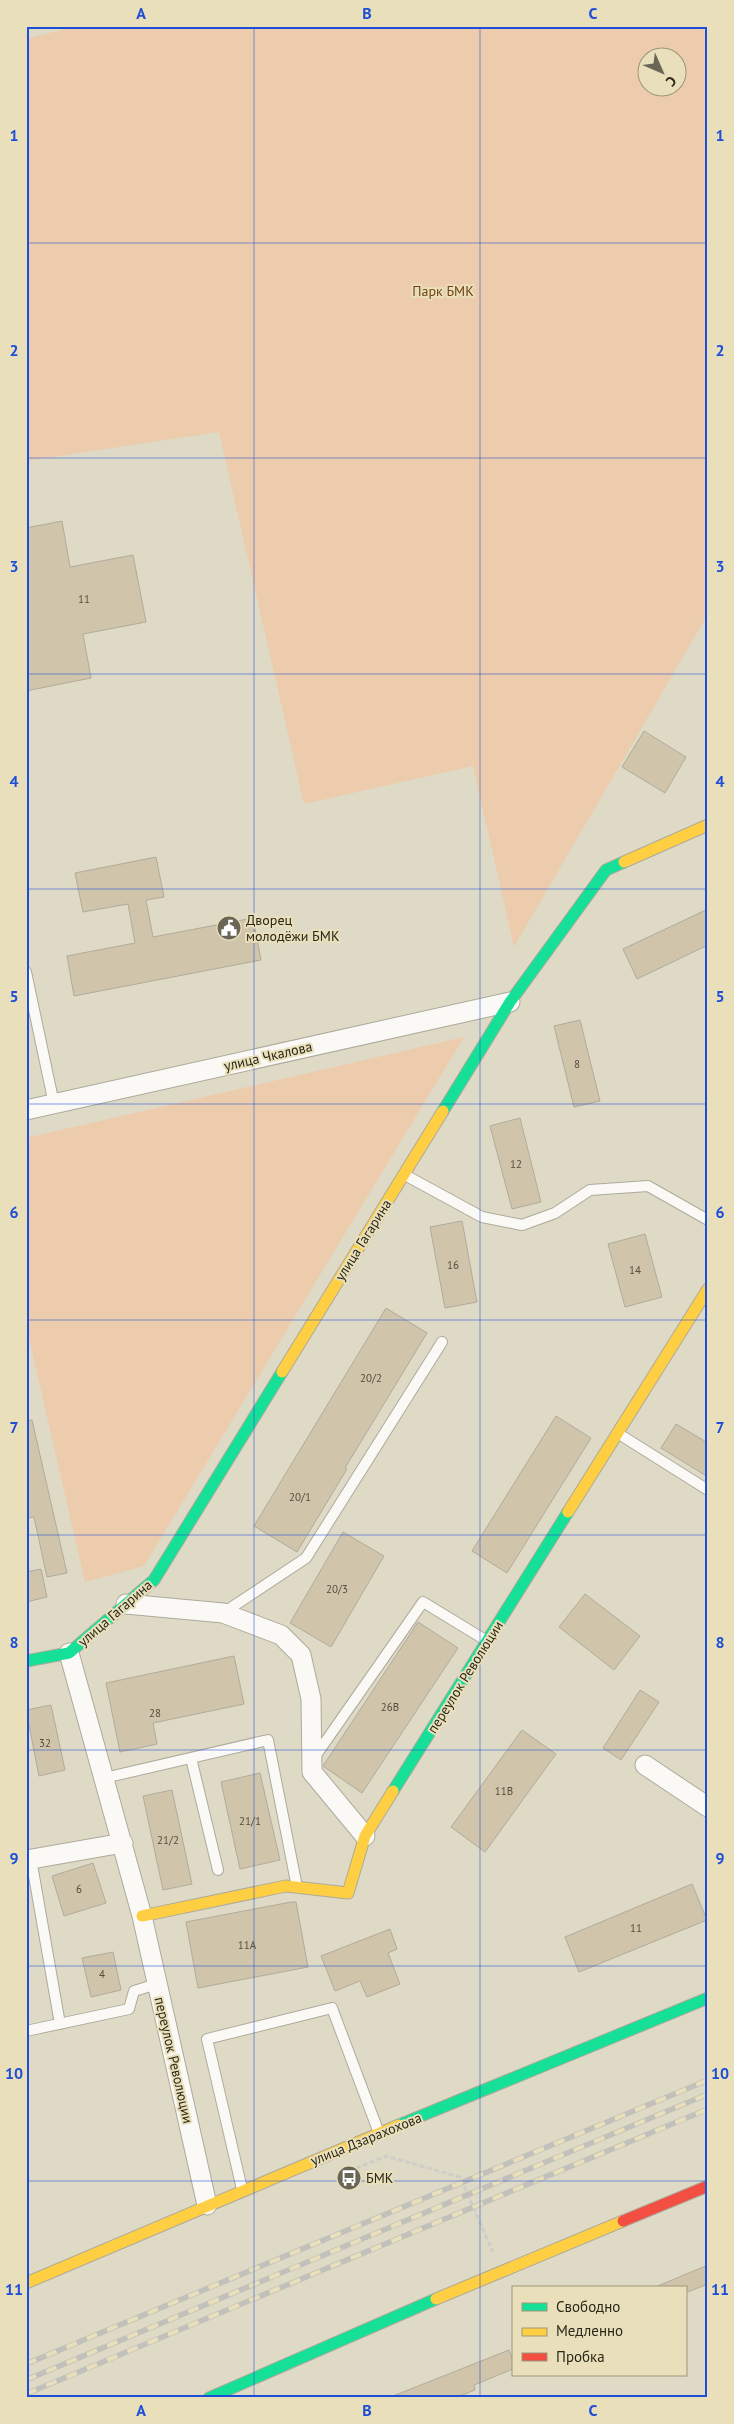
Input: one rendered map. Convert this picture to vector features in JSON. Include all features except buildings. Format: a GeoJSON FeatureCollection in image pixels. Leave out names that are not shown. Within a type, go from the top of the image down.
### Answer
{"type":"FeatureCollection","features":[{"type":"Feature","properties":{"kind":"street","name":"улица Гагарина"},"geometry":{"type":"LineString","coordinates":[[26,1661],[69,1653],[154,1580],[510,1002],[606,870],[708,825]]}},
{"type":"Feature","properties":{"kind":"street","name":"улица Чкалова"},"geometry":{"type":"LineString","coordinates":[[26,1110],[510,1002]]}},
{"type":"Feature","properties":{"kind":"street","name":"переулок Революции"},"geometry":{"type":"LineString","coordinates":[[142,1916],[286,1886],[348,1893],[365,1836],[708,1289]]}},
{"type":"Feature","properties":{"kind":"street"},"geometry":{"type":"LineString","coordinates":[[126,1604],[223,1613],[281,1635],[301,1655],[310,1699],[312,1772],[365,1836]]}},
{"type":"Feature","properties":{"kind":"street","name":"переулок Революции"},"geometry":{"type":"LineString","coordinates":[[69,1653],[142,1916],[207,2205]]}},
{"type":"Feature","properties":{"kind":"street"},"geometry":{"type":"LineString","coordinates":[[645,1765],[708,1807]]}},
{"type":"Feature","properties":{"kind":"street"},"geometry":{"type":"LineString","coordinates":[[29,1860],[123,1843]]}},
{"type":"Feature","properties":{"kind":"street","name":"улица Дзарахохова"},"geometry":{"type":"LineString","coordinates":[[26,2283],[327,2154],[380,2134],[708,1998]]}},
{"type":"Feature","properties":{"kind":"street"},"geometry":{"type":"LineString","coordinates":[[208,2398],[230,2393],[509,2267],[708,2186]]}},
{"type":"Feature","properties":{"kind":"lane"},"geometry":{"type":"LineString","coordinates":[[26,972],[54,1104]]}},
{"type":"Feature","properties":{"kind":"lane"},"geometry":{"type":"LineString","coordinates":[[404,1174],[482,1217],[522,1225],[555,1213],[590,1190],[648,1186],[708,1220]]}},
{"type":"Feature","properties":{"kind":"lane"},"geometry":{"type":"LineString","coordinates":[[223,1613],[306,1558],[442,1342]]}},
{"type":"Feature","properties":{"kind":"lane"},"geometry":{"type":"LineString","coordinates":[[618,1433],[708,1490]]}},
{"type":"Feature","properties":{"kind":"lane"},"geometry":{"type":"LineString","coordinates":[[312,1760],[422,1602],[487,1641]]}},
{"type":"Feature","properties":{"kind":"lane"},"geometry":{"type":"LineString","coordinates":[[104,1778],[268,1740],[298,1888]]}},
{"type":"Feature","properties":{"kind":"lane"},"geometry":{"type":"LineString","coordinates":[[191,1758],[218,1870]]}},
{"type":"Feature","properties":{"kind":"lane"},"geometry":{"type":"LineString","coordinates":[[29,1860],[60,2024]]}},
{"type":"Feature","properties":{"kind":"lane"},"geometry":{"type":"LineString","coordinates":[[26,2031],[129,2009],[134,1990],[157,1984]]}},
{"type":"Feature","properties":{"kind":"lane"},"geometry":{"type":"LineString","coordinates":[[242,2190],[207,2039],[332,2008],[380,2134]]}},
{"type":"Feature","properties":{"kind":"path"},"geometry":{"type":"LineString","coordinates":[[327,2154],[335,2176],[386,2156],[460,2177],[483,2231]]}},
{"type":"Feature","properties":{"kind":"green space","name":"Парк БМК"},"geometry":{"type":"Polygon","coordinates":[[[77,26],[699,26],[708,36],[708,614],[514,947],[473,766],[304,804],[219,432],[26,461],[26,39],[77,26]]]}},
{"type":"Feature","properties":{"kind":"green space"},"geometry":{"type":"Polygon","coordinates":[[[464,1037],[144,1566],[85,1582],[26,1325],[26,1138],[464,1037]]]}},
{"type":"Feature","properties":{"kind":"railway"},"geometry":{"type":"LineString","coordinates":[[26,2364],[708,2080]]}},
{"type":"Feature","properties":{"kind":"railway"},"geometry":{"type":"LineString","coordinates":[[26,2380],[708,2094]]}},
{"type":"Feature","properties":{"kind":"railway"},"geometry":{"type":"LineString","coordinates":[[26,2394],[708,2109]]}},
{"type":"Feature","properties":{"kind":"traffic: fast"},"geometry":{"type":"LineString","coordinates":[[443,1111],[510,1002],[606,870],[624,862]]}},
{"type":"Feature","properties":{"kind":"traffic: fast"},"geometry":{"type":"LineString","coordinates":[[26,1661],[69,1653],[154,1580],[282,1372]]}},
{"type":"Feature","properties":{"kind":"traffic: fast"},"geometry":{"type":"LineString","coordinates":[[393,1791],[568,1512]]}},
{"type":"Feature","properties":{"kind":"traffic: fast"},"geometry":{"type":"LineString","coordinates":[[399,2125],[708,1998]]}},
{"type":"Feature","properties":{"kind":"traffic: fast"},"geometry":{"type":"LineString","coordinates":[[209,2398],[436,2299]]}},
{"type":"Feature","properties":{"kind":"traffic: slow"},"geometry":{"type":"LineString","coordinates":[[624,862],[708,825]]}},
{"type":"Feature","properties":{"kind":"traffic: slow"},"geometry":{"type":"LineString","coordinates":[[282,1372],[443,1111]]}},
{"type":"Feature","properties":{"kind":"traffic: slow"},"geometry":{"type":"LineString","coordinates":[[568,1512],[708,1289]]}},
{"type":"Feature","properties":{"kind":"traffic: slow"},"geometry":{"type":"LineString","coordinates":[[142,1916],[286,1886],[348,1893],[365,1836],[393,1791]]}},
{"type":"Feature","properties":{"kind":"traffic: slow"},"geometry":{"type":"LineString","coordinates":[[26,2283],[399,2125]]}},
{"type":"Feature","properties":{"kind":"traffic: slow"},"geometry":{"type":"LineString","coordinates":[[436,2299],[623,2221]]}},
{"type":"Feature","properties":{"kind":"traffic: jam"},"geometry":{"type":"LineString","coordinates":[[623,2221],[708,2186]]}},
{"type":"Feature","properties":{"kind":"place","name":"Дворец молодёжи БМК"},"geometry":{"type":"Point","coordinates":[229,928]}},
{"type":"Feature","properties":{"kind":"place","name":"БМК"},"geometry":{"type":"Point","coordinates":[349,2178]}}]}
